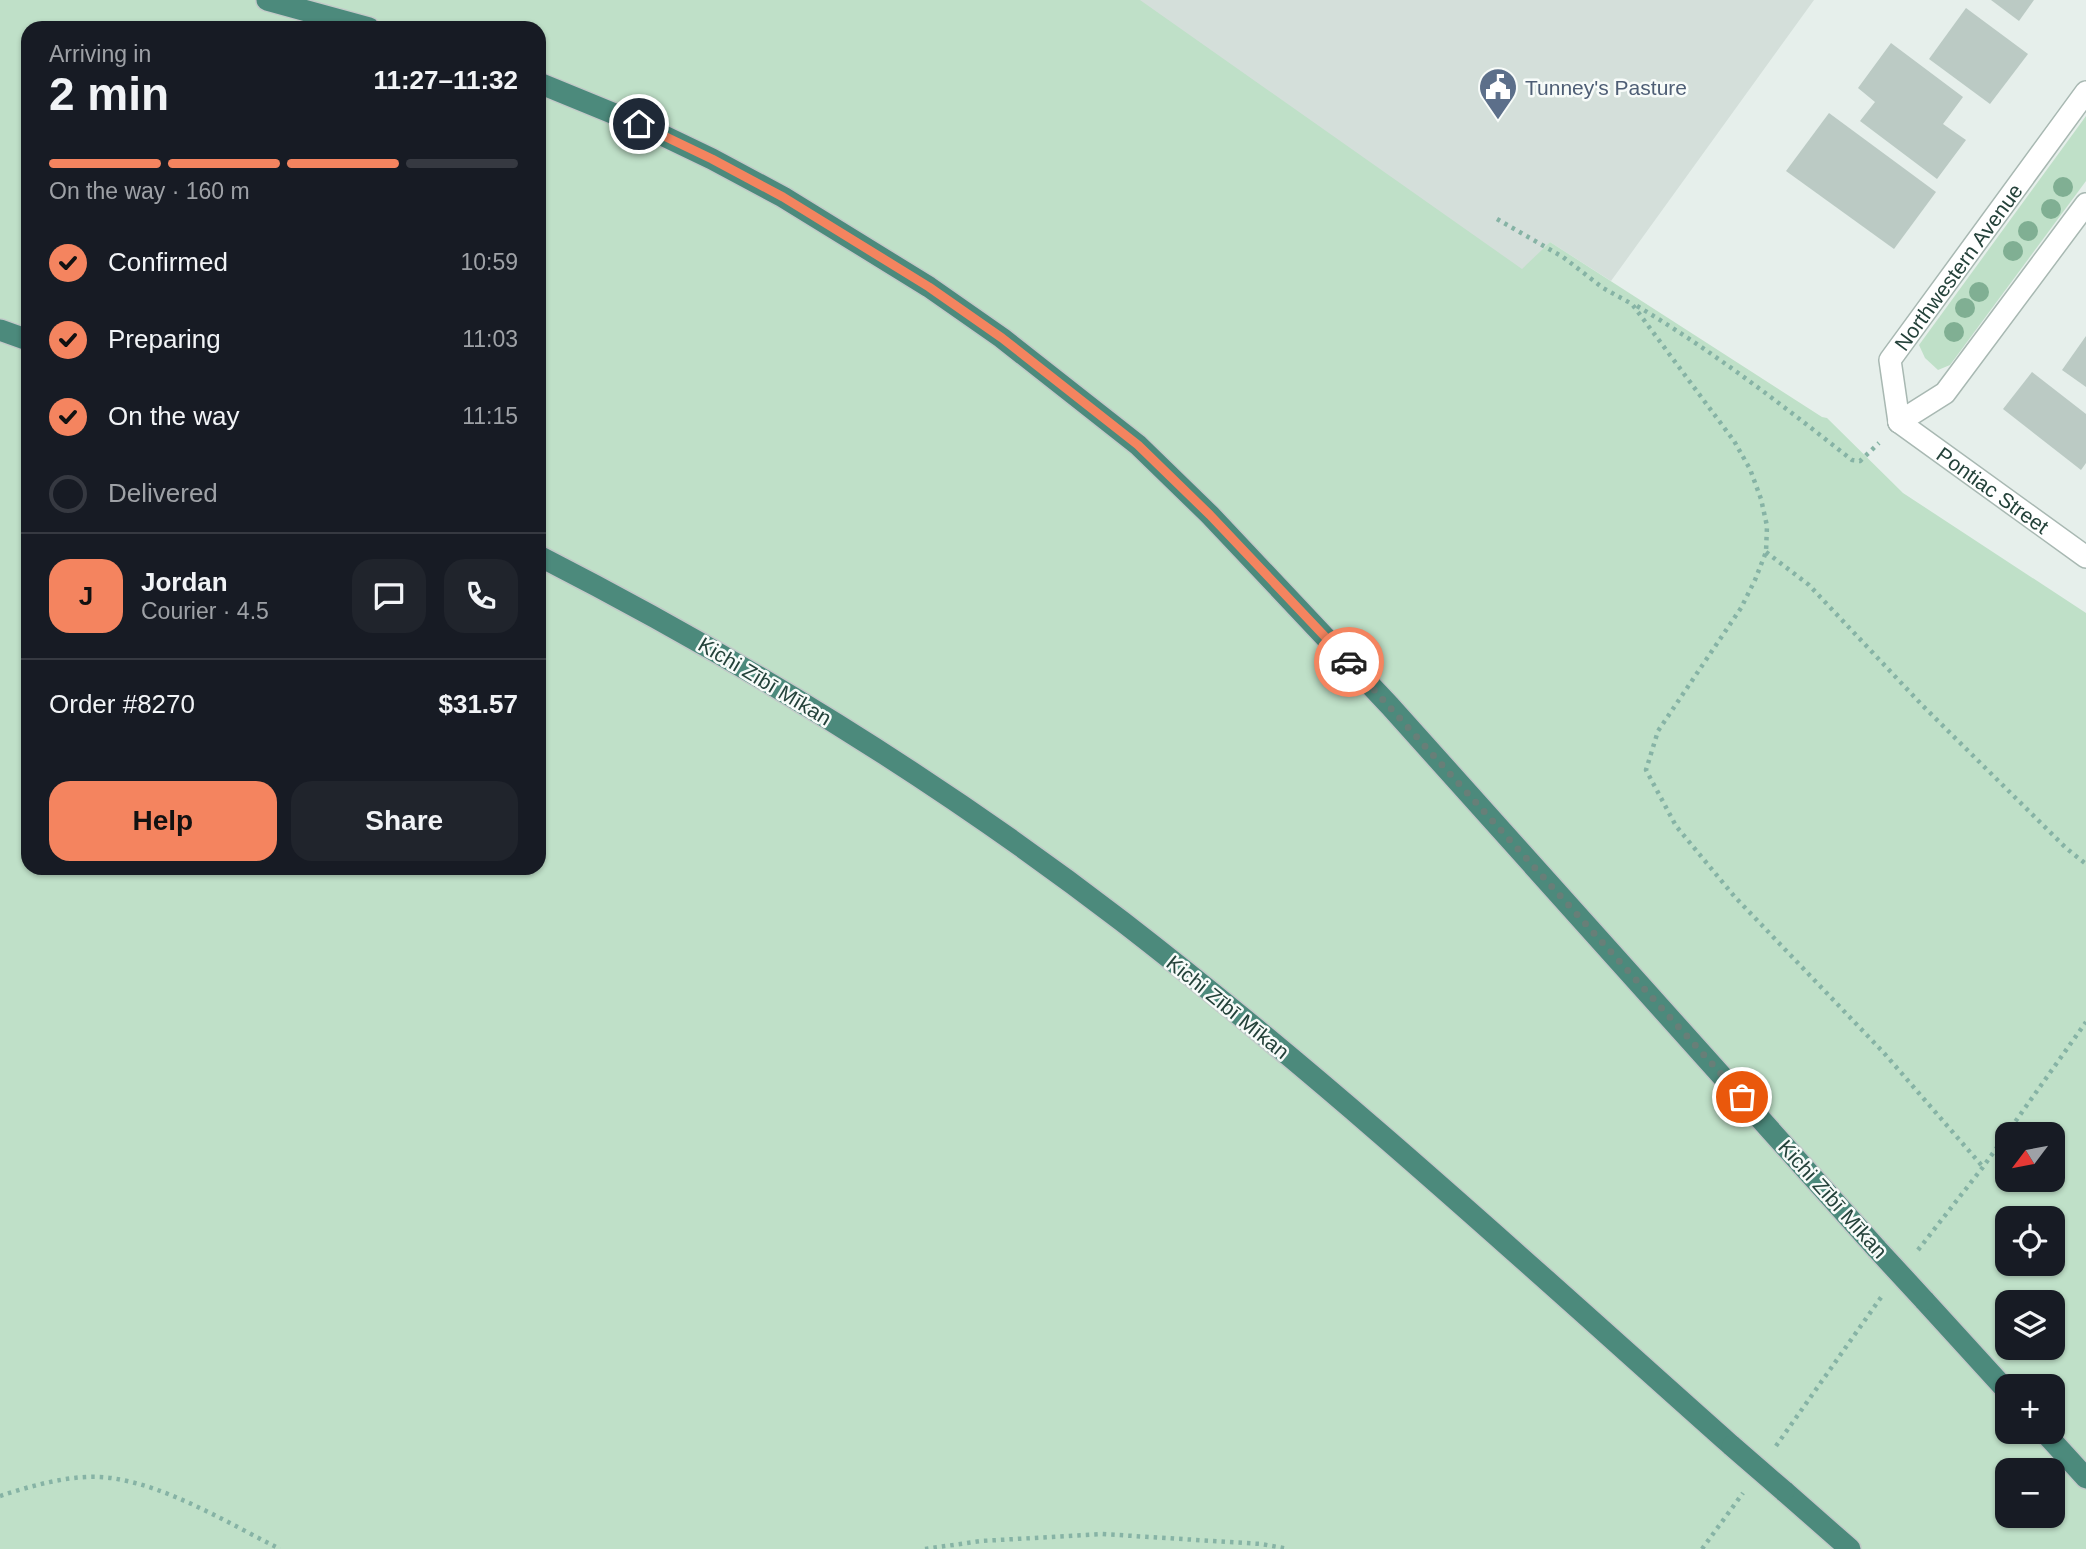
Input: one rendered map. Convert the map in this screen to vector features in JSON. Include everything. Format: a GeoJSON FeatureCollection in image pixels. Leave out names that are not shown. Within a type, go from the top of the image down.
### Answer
{"type":"FeatureCollection","features":[{"type":"Feature","properties":{"kind":"highway"},"geometry":{"type":"LineString","coordinates":[[267,0],[344,21]]}},
{"type":"Feature","properties":{"kind":"highway","name":"Kichi Zībī Mīkan"},"geometry":{"type":"LineString","coordinates":[[546,86],[639,124],[712,159],[794,204],[950,301],[1002,338],[1138,445],[1210,515],[1390,706],[1995,1378]]}},
{"type":"Feature","properties":{"kind":"highway"},"geometry":{"type":"LineString","coordinates":[[0,330],[21,338]]}},
{"type":"Feature","properties":{"kind":"highway","name":"Kichi Zībī Mīkan"},"geometry":{"type":"LineString","coordinates":[[546,560],[695,639],[811,708],[978,818],[1122,921],[1387,1139],[1850,1549]]}},
{"type":"Feature","properties":{"kind":"highway"},"geometry":{"type":"LineString","coordinates":[[2055,1444],[2086,1478]]}},
{"type":"Feature","properties":{"kind":"street","name":"Northwestern Avenue"},"geometry":{"type":"LineString","coordinates":[[1899,422],[1889,360],[2086,92]]}},
{"type":"Feature","properties":{"kind":"street"},"geometry":{"type":"LineString","coordinates":[[1899,422],[1945,393],[2086,204]]}},
{"type":"Feature","properties":{"kind":"street","name":"Pontiac Street"},"geometry":{"type":"LineString","coordinates":[[1899,422],[2086,557]]}},
{"type":"Feature","properties":{"kind":"path"},"geometry":{"type":"LineString","coordinates":[[1497,219],[1563,257],[1603,288],[1685,335],[1852,460],[1860,461],[1899,422]]}},
{"type":"Feature","properties":{"kind":"path"},"geometry":{"type":"LineString","coordinates":[[1632,304],[1734,441],[1750,469],[1767,526],[1766,552],[1741,608],[1658,732],[1646,770],[1676,826],[1734,896],[1884,1054],[1983,1167]]}},
{"type":"Feature","properties":{"kind":"path"},"geometry":{"type":"LineString","coordinates":[[1766,552],[1809,585],[1922,705],[2066,848],[2086,864]]}},
{"type":"Feature","properties":{"kind":"path"},"geometry":{"type":"LineString","coordinates":[[1917,1251],[1983,1167],[2086,1022]]}},
{"type":"Feature","properties":{"kind":"path"},"geometry":{"type":"LineString","coordinates":[[1772,1452],[1885,1293]]}},
{"type":"Feature","properties":{"kind":"path"},"geometry":{"type":"LineString","coordinates":[[0,1496],[24,1488],[82,1477],[112,1478],[172,1495],[280,1549]]}},
{"type":"Feature","properties":{"kind":"path"},"geometry":{"type":"LineString","coordinates":[[1702,1549],[1749,1484]]}},
{"type":"Feature","properties":{"kind":"path"},"geometry":{"type":"LineString","coordinates":[[925,1549],[981,1541],[1102,1534],[1261,1544],[1289,1549]]}},
{"type":"Feature","properties":{"kind":"shaded area","name":"Tunney's Pasture"},"geometry":{"type":"Polygon","coordinates":[[[1102,0],[1814,0],[1611,281],[1550,242],[1503,290],[1102,0]]]}},
{"type":"Feature","properties":{"kind":"green space"},"geometry":{"type":"Polygon","coordinates":[[[0,0],[1140,0],[1522,269],[1550,242],[1827,418],[1903,493],[2086,613],[2086,1549],[0,1549],[0,0]]]}},
{"type":"Feature","properties":{"kind":"green space"},"geometry":{"type":"Polygon","coordinates":[[[2086,116],[2086,181],[1950,365],[1938,370],[1925,358],[1919,345],[2086,116]]]}},
{"type":"Feature","properties":{"kind":"building"},"geometry":{"type":"Polygon","coordinates":[[[1991,0],[2034,0],[2019,21],[1991,0]]]}},
{"type":"Feature","properties":{"kind":"building"},"geometry":{"type":"Polygon","coordinates":[[[1966,8],[2028,54],[1990,104],[1929,59],[1966,8]]]}},
{"type":"Feature","properties":{"kind":"building"},"geometry":{"type":"Polygon","coordinates":[[[1891,43],[1963,97],[1943,124],[1966,140],[1937,179],[1860,121],[1875,102],[1858,88],[1891,43]]]}},
{"type":"Feature","properties":{"kind":"building"},"geometry":{"type":"Polygon","coordinates":[[[1829,113],[1936,192],[1894,249],[1786,171],[1829,113]]]}},
{"type":"Feature","properties":{"kind":"building"},"geometry":{"type":"Polygon","coordinates":[[[2086,336],[2086,387],[2062,370],[2086,336]]]}},
{"type":"Feature","properties":{"kind":"building"},"geometry":{"type":"Polygon","coordinates":[[[2032,372],[2086,414],[2086,463],[2081,470],[2003,409],[2032,372]]]}},
{"type":"Feature","properties":{"kind":"way so far"},"geometry":{"type":"LineString","coordinates":[[1349,662],[1742,1097]]}},
{"type":"Feature","properties":{"kind":"place","name":"Tunney's Pasture"},"geometry":{"type":"Point","coordinates":[1498,121]}},
{"type":"Feature","properties":{"kind":"route"},"geometry":{"type":"LineString","coordinates":[[639,124],[783,197],[929,287],[1002,338],[1138,445],[1289,596],[1349,662]]}}]}
